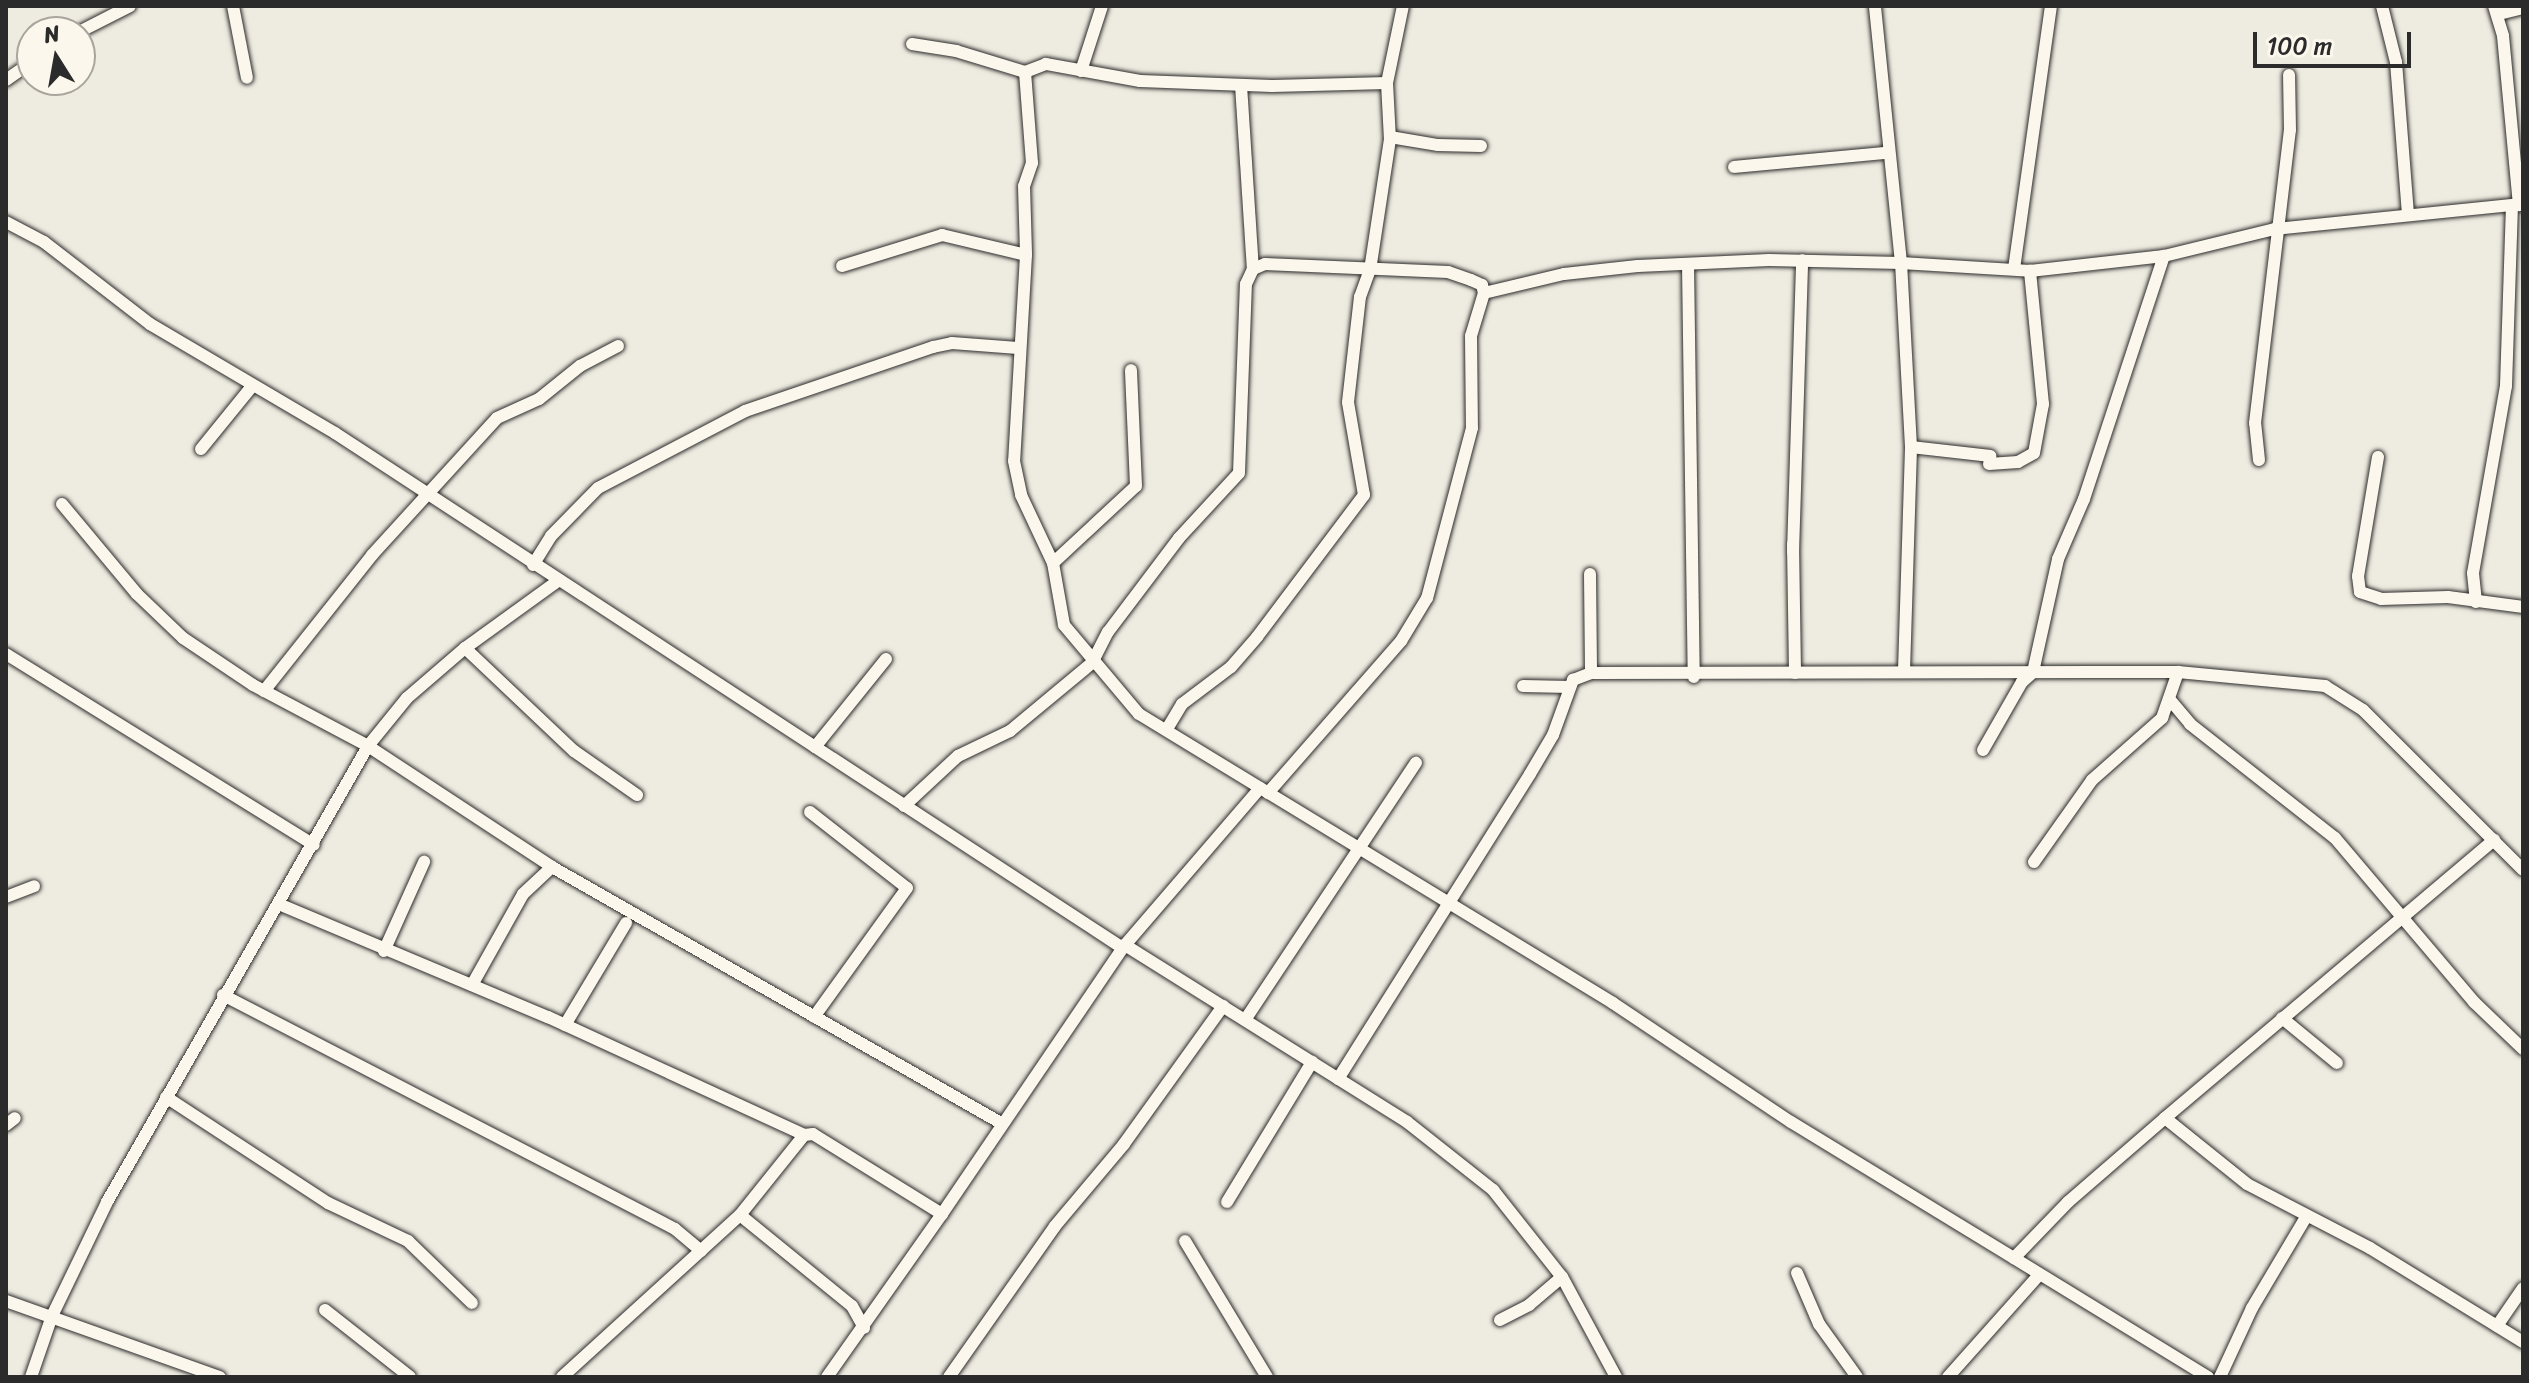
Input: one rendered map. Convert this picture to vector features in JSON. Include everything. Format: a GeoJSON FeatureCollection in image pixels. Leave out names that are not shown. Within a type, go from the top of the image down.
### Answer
{"type":"FeatureCollection","features":[{"type":"Feature","properties":{"kind":"street"},"geometry":{"type":"LineString","coordinates":[[96,23],[130,6]]}},
{"type":"Feature","properties":{"kind":"street"},"geometry":{"type":"LineString","coordinates":[[233,6],[247,78]]}},
{"type":"Feature","properties":{"kind":"street"},"geometry":{"type":"LineString","coordinates":[[1081,71],[1102,6]]}},
{"type":"Feature","properties":{"kind":"street"},"geometry":{"type":"LineString","coordinates":[[1167,729],[1182,704],[1231,667],[1265,627],[1364,495],[1348,402],[1360,297],[1370,270],[1390,137],[1387,83],[1403,6]]}},
{"type":"Feature","properties":{"kind":"street"},"geometry":{"type":"LineString","coordinates":[[1875,6],[1886,153],[1901,263],[1911,447],[1904,671]]}},
{"type":"Feature","properties":{"kind":"street"},"geometry":{"type":"LineString","coordinates":[[2014,269],[2051,6]]}},
{"type":"Feature","properties":{"kind":"street"},"geometry":{"type":"LineString","coordinates":[[2382,6],[2396,62],[2408,215]]}},
{"type":"Feature","properties":{"kind":"street"},"geometry":{"type":"LineString","coordinates":[[2476,602],[2473,573],[2506,386],[2518,205],[2497,10],[2523,8]]}},
{"type":"Feature","properties":{"kind":"street"},"geometry":{"type":"LineString","coordinates":[[912,44],[956,51],[1025,72],[1046,64],[1110,79],[1241,85],[1387,83]]}},
{"type":"Feature","properties":{"kind":"street"},"geometry":{"type":"LineString","coordinates":[[1025,72],[1032,163],[1024,186],[1026,255],[1018,348],[1016,479],[1053,563],[1064,625],[1092,663],[1139,714],[1448,906],[1613,1003],[1791,1122],[2014,1258],[2038,1276],[2208,1377]]}},
{"type":"Feature","properties":{"kind":"street"},"geometry":{"type":"LineString","coordinates":[[2259,460],[2255,423],[2273,288],[2275,229],[2290,130],[2289,75]]}},
{"type":"Feature","properties":{"kind":"street"},"geometry":{"type":"LineString","coordinates":[[904,806],[958,756],[1010,731],[1092,663],[1108,632],[1170,549],[1239,473],[1246,284],[1253,269],[1241,85]]}},
{"type":"Feature","properties":{"kind":"street"},"geometry":{"type":"LineString","coordinates":[[1390,137],[1461,148],[1481,146]]}},
{"type":"Feature","properties":{"kind":"street"},"geometry":{"type":"LineString","coordinates":[[1734,167],[1886,153]]}},
{"type":"Feature","properties":{"kind":"street"},"geometry":{"type":"LineString","coordinates":[[1484,293],[1564,274],[1688,264],[1802,260],[2030,271],[2164,256],[2275,229],[2518,205]]}},
{"type":"Feature","properties":{"kind":"street"},"geometry":{"type":"LineString","coordinates":[[6,222],[44,242],[96,288],[150,324],[427,495],[904,806],[1407,1122],[1493,1190],[1562,1277],[1616,1377]]}},
{"type":"Feature","properties":{"kind":"street"},"geometry":{"type":"LineString","coordinates":[[842,266],[942,235],[1026,255]]}},
{"type":"Feature","properties":{"kind":"street"},"geometry":{"type":"LineString","coordinates":[[1983,750],[2022,682],[2033,672],[2058,559],[2084,499],[2164,256]]}},
{"type":"Feature","properties":{"kind":"street"},"geometry":{"type":"LineString","coordinates":[[1793,552],[1802,260]]}},
{"type":"Feature","properties":{"kind":"street"},"geometry":{"type":"LineString","coordinates":[[827,1377],[864,1328],[1123,946],[1401,641],[1427,598],[1472,428],[1471,336],[1484,293],[1482,285],[1448,272],[1265,264],[1253,269]]}},
{"type":"Feature","properties":{"kind":"street"},"geometry":{"type":"LineString","coordinates":[[1688,264],[1694,677]]}},
{"type":"Feature","properties":{"kind":"street"},"geometry":{"type":"LineString","coordinates":[[1911,447],[2018,462],[2034,453],[2043,404],[2030,271]]}},
{"type":"Feature","properties":{"kind":"street"},"geometry":{"type":"LineString","coordinates":[[533,565],[551,536],[598,488],[745,411],[933,347],[952,343],[1018,348]]}},
{"type":"Feature","properties":{"kind":"street"},"geometry":{"type":"LineString","coordinates":[[264,691],[427,495],[497,418],[539,399],[580,366],[618,346]]}},
{"type":"Feature","properties":{"kind":"street"},"geometry":{"type":"LineString","coordinates":[[1053,563],[1136,486],[1131,370]]}},
{"type":"Feature","properties":{"kind":"street"},"geometry":{"type":"LineString","coordinates":[[201,449],[253,385]]}},
{"type":"Feature","properties":{"kind":"street"},"geometry":{"type":"LineString","coordinates":[[2378,457],[2358,576],[2360,592],[2381,599],[2523,607]]}},
{"type":"Feature","properties":{"kind":"street"},"geometry":{"type":"LineString","coordinates":[[1793,466],[1795,673]]}},
{"type":"Feature","properties":{"kind":"street"},"geometry":{"type":"LineString","coordinates":[[62,504],[137,594],[183,638],[264,691],[368,746],[552,867],[814,1017],[910,1067],[1001,1123]]}},
{"type":"Feature","properties":{"kind":"street"},"geometry":{"type":"LineString","coordinates":[[1694,677],[1701,513]]}},
{"type":"Feature","properties":{"kind":"street"},"geometry":{"type":"LineString","coordinates":[[1590,574],[1591,673]]}},
{"type":"Feature","properties":{"kind":"street"},"geometry":{"type":"LineString","coordinates":[[31,1377],[52,1316],[166,1097],[223,995],[281,905],[368,746],[407,698],[465,648],[558,581]]}},
{"type":"Feature","properties":{"kind":"street"},"geometry":{"type":"LineString","coordinates":[[465,648],[574,751],[637,795]]}},
{"type":"Feature","properties":{"kind":"street"},"geometry":{"type":"LineString","coordinates":[[6,654],[314,845]]}},
{"type":"Feature","properties":{"kind":"street"},"geometry":{"type":"LineString","coordinates":[[815,747],[886,659]]}},
{"type":"Feature","properties":{"kind":"street"},"geometry":{"type":"LineString","coordinates":[[1338,1079],[1553,735],[1570,687],[1579,676],[1591,673],[1694,677],[1904,671],[2178,672],[2304,683],[2343,694],[2523,870]]}},
{"type":"Feature","properties":{"kind":"street"},"geometry":{"type":"LineString","coordinates":[[2034,862],[2078,796],[2146,737],[2171,701],[2178,672]]}},
{"type":"Feature","properties":{"kind":"street"},"geometry":{"type":"LineString","coordinates":[[1523,686],[1570,687]]}},
{"type":"Feature","properties":{"kind":"street"},"geometry":{"type":"LineString","coordinates":[[2171,701],[2190,724],[2335,838],[2401,917],[2523,1049]]}},
{"type":"Feature","properties":{"kind":"street"},"geometry":{"type":"LineString","coordinates":[[1245,1020],[1356,848],[1416,763]]}},
{"type":"Feature","properties":{"kind":"street"},"geometry":{"type":"LineString","coordinates":[[810,812],[907,888],[814,1017]]}},
{"type":"Feature","properties":{"kind":"street"},"geometry":{"type":"LineString","coordinates":[[2014,1258],[2080,1191],[2494,840]]}},
{"type":"Feature","properties":{"kind":"street"},"geometry":{"type":"LineString","coordinates":[[384,951],[424,862]]}},
{"type":"Feature","properties":{"kind":"street"},"geometry":{"type":"LineString","coordinates":[[472,985],[523,894],[552,867]]}},
{"type":"Feature","properties":{"kind":"street"},"geometry":{"type":"LineString","coordinates":[[6,897],[34,886]]}},
{"type":"Feature","properties":{"kind":"street"},"geometry":{"type":"LineString","coordinates":[[281,905],[565,1025],[804,1135],[813,1134],[942,1214]]}},
{"type":"Feature","properties":{"kind":"street"},"geometry":{"type":"LineString","coordinates":[[565,1025],[626,923]]}},
{"type":"Feature","properties":{"kind":"street"},"geometry":{"type":"LineString","coordinates":[[223,995],[686,1235],[701,1251]]}},
{"type":"Feature","properties":{"kind":"street"},"geometry":{"type":"LineString","coordinates":[[949,1377],[1055,1226],[1124,1144],[1223,1006]]}},
{"type":"Feature","properties":{"kind":"street"},"geometry":{"type":"LineString","coordinates":[[2282,1018],[2337,1063]]}},
{"type":"Feature","properties":{"kind":"street"},"geometry":{"type":"LineString","coordinates":[[1227,1202],[1312,1062]]}},
{"type":"Feature","properties":{"kind":"street"},"geometry":{"type":"LineString","coordinates":[[166,1097],[328,1203],[408,1241],[472,1303]]}},
{"type":"Feature","properties":{"kind":"street"},"geometry":{"type":"LineString","coordinates":[[2165,1118],[2247,1184],[2370,1248],[2523,1342]]}},
{"type":"Feature","properties":{"kind":"street"},"geometry":{"type":"LineString","coordinates":[[562,1377],[740,1215],[804,1135]]}},
{"type":"Feature","properties":{"kind":"street"},"geometry":{"type":"LineString","coordinates":[[740,1215],[852,1306],[864,1328]]}},
{"type":"Feature","properties":{"kind":"street"},"geometry":{"type":"LineString","coordinates":[[2220,1377],[2252,1308],[2306,1217]]}},
{"type":"Feature","properties":{"kind":"street"},"geometry":{"type":"LineString","coordinates":[[1185,1241],[1240,1325],[1267,1377]]}},
{"type":"Feature","properties":{"kind":"street"},"geometry":{"type":"LineString","coordinates":[[1797,1273],[1819,1324],[1857,1377]]}},
{"type":"Feature","properties":{"kind":"street"},"geometry":{"type":"LineString","coordinates":[[1948,1377],[2038,1276]]}},
{"type":"Feature","properties":{"kind":"street"},"geometry":{"type":"LineString","coordinates":[[1500,1320],[1529,1305],[1562,1277]]}},
{"type":"Feature","properties":{"kind":"street"},"geometry":{"type":"LineString","coordinates":[[2497,1326],[2523,1288]]}},
{"type":"Feature","properties":{"kind":"street"},"geometry":{"type":"LineString","coordinates":[[6,1301],[220,1377]]}},
{"type":"Feature","properties":{"kind":"street"},"geometry":{"type":"LineString","coordinates":[[325,1310],[410,1377]]}}]}
